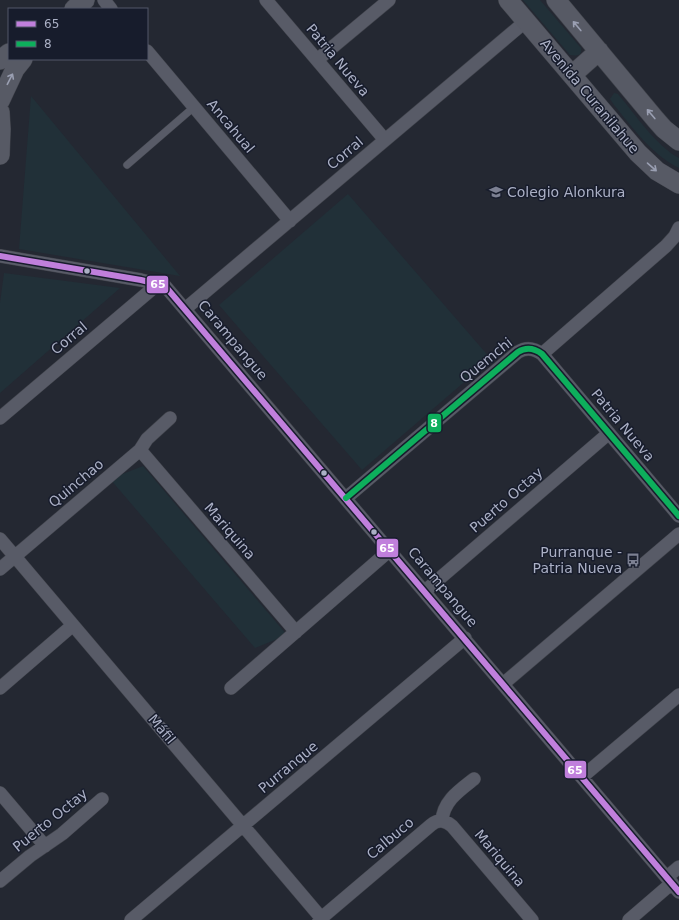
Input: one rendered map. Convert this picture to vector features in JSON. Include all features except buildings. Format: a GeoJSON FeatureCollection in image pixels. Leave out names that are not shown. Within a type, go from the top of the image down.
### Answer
{"type":"FeatureCollection","features":[{"type":"Feature","properties":{"kind":"main road"},"geometry":{"type":"LineString","coordinates":[[75,8],[85,0]]}},
{"type":"Feature","properties":{"kind":"main road","name":"Avenida Curanilahue"},"geometry":{"type":"LineString","coordinates":[[508,0],[648,164],[656,171],[679,184]]}},
{"type":"Feature","properties":{"kind":"main road"},"geometry":{"type":"LineString","coordinates":[[556,0],[664,129],[679,141]]}},
{"type":"Feature","properties":{"kind":"main road"},"geometry":{"type":"LineString","coordinates":[[572,75],[599,51]]}},
{"type":"Feature","properties":{"kind":"main road"},"geometry":{"type":"LineString","coordinates":[[0,60],[8,54]]}},
{"type":"Feature","properties":{"kind":"main road"},"geometry":{"type":"LineString","coordinates":[[0,109],[0,101],[15,69],[22,60]]}},
{"type":"Feature","properties":{"kind":"main road"},"geometry":{"type":"LineString","coordinates":[[0,112],[0,155]]}},
{"type":"Feature","properties":{"kind":"street"},"geometry":{"type":"LineString","coordinates":[[104,0],[111,8]]}},
{"type":"Feature","properties":{"kind":"street","name":"Patria Nueva"},"geometry":{"type":"LineString","coordinates":[[266,0],[385,140]]}},
{"type":"Feature","properties":{"kind":"street"},"geometry":{"type":"LineString","coordinates":[[317,60],[389,0]]}},
{"type":"Feature","properties":{"kind":"street","name":"Corral"},"geometry":{"type":"LineString","coordinates":[[185,309],[526,21]]}},
{"type":"Feature","properties":{"kind":"street","name":"Ancahual"},"geometry":{"type":"LineString","coordinates":[[148,52],[290,221]]}},
{"type":"Feature","properties":{"kind":"street"},"geometry":{"type":"LineString","coordinates":[[542,354],[666,246],[675,236],[679,228]]}},
{"type":"Feature","properties":{"kind":"street","name":"Carampangue"},"geometry":{"type":"LineString","coordinates":[[0,256],[165,286],[673,884]]}},
{"type":"Feature","properties":{"kind":"street","name":"Corral"},"geometry":{"type":"LineString","coordinates":[[0,418],[158,284]]}},
{"type":"Feature","properties":{"kind":"street","name":"Quemchi"},"geometry":{"type":"LineString","coordinates":[[346,498],[518,352],[530,348],[542,354]]}},
{"type":"Feature","properties":{"kind":"street","name":"Patria Nueva"},"geometry":{"type":"LineString","coordinates":[[542,354],[679,516]]}},
{"type":"Feature","properties":{"kind":"street","name":"Quinchao"},"geometry":{"type":"LineString","coordinates":[[0,569],[140,450],[147,439],[170,418]]}},
{"type":"Feature","properties":{"kind":"street","name":"Puerto Octay"},"geometry":{"type":"LineString","coordinates":[[425,591],[609,433]]}},
{"type":"Feature","properties":{"kind":"street","name":"Mariquina"},"geometry":{"type":"LineString","coordinates":[[140,450],[296,632]]}},
{"type":"Feature","properties":{"kind":"street"},"geometry":{"type":"LineString","coordinates":[[503,684],[679,534]]}},
{"type":"Feature","properties":{"kind":"street","name":"Máfil"},"geometry":{"type":"LineString","coordinates":[[0,539],[321,919]]}},
{"type":"Feature","properties":{"kind":"street"},"geometry":{"type":"LineString","coordinates":[[231,688],[390,550]]}},
{"type":"Feature","properties":{"kind":"street"},"geometry":{"type":"LineString","coordinates":[[0,688],[73,625]]}},
{"type":"Feature","properties":{"kind":"street","name":"Purranque"},"geometry":{"type":"LineString","coordinates":[[131,920],[465,638]]}},
{"type":"Feature","properties":{"kind":"street"},"geometry":{"type":"LineString","coordinates":[[582,777],[679,695]]}},
{"type":"Feature","properties":{"kind":"street"},"geometry":{"type":"LineString","coordinates":[[442,821],[445,806],[456,794],[474,779]]}},
{"type":"Feature","properties":{"kind":"street"},"geometry":{"type":"LineString","coordinates":[[0,793],[45,846]]}},
{"type":"Feature","properties":{"kind":"street","name":"Puerto Octay"},"geometry":{"type":"LineString","coordinates":[[0,881],[62,834],[102,799]]}},
{"type":"Feature","properties":{"kind":"street","name":"Mariquina"},"geometry":{"type":"LineString","coordinates":[[442,821],[449,823],[452,826],[532,920]]}},
{"type":"Feature","properties":{"kind":"street","name":"Calbuco"},"geometry":{"type":"LineString","coordinates":[[321,919],[430,825],[434,822],[442,821]]}},
{"type":"Feature","properties":{"kind":"street"},"geometry":{"type":"LineString","coordinates":[[629,920],[673,884],[679,867]]}},
{"type":"Feature","properties":{"kind":"lane"},"geometry":{"type":"LineString","coordinates":[[127,165],[194,107]]}},
{"type":"Feature","properties":{"kind":"shaded area"},"geometry":{"type":"Polygon","coordinates":[[[523,0],[540,0],[581,48],[581,53],[577,55],[570,55],[523,0]]]}},
{"type":"Feature","properties":{"kind":"shaded area"},"geometry":{"type":"Polygon","coordinates":[[[614,93],[618,94],[662,146],[679,158],[679,168],[651,148],[636,131],[610,99],[614,93]]]}},
{"type":"Feature","properties":{"kind":"shaded area"},"geometry":{"type":"Polygon","coordinates":[[[31,96],[180,276],[19,249],[31,96]]]}},
{"type":"Feature","properties":{"kind":"shaded area"},"geometry":{"type":"Polygon","coordinates":[[[348,194],[491,359],[362,470],[219,305],[348,194]]]}},
{"type":"Feature","properties":{"kind":"shaded area"},"geometry":{"type":"Polygon","coordinates":[[[4,273],[120,288],[0,393],[0,303],[4,273]]]}},
{"type":"Feature","properties":{"kind":"shaded area"},"geometry":{"type":"Polygon","coordinates":[[[143,466],[287,635],[255,648],[110,479],[143,466]]]}},
{"type":"Feature","properties":{"kind":"transit line","name":"65"},"geometry":{"type":"LineString","coordinates":[[0,256],[141,280],[165,286],[679,892]]}},
{"type":"Feature","properties":{"kind":"transit line","name":"8"},"geometry":{"type":"LineString","coordinates":[[346,498],[518,352],[524,349],[530,349],[536,350],[542,354],[679,516]]}},
{"type":"Feature","properties":{"kind":"place","name":"Colegio Alonkura"},"geometry":{"type":"Point","coordinates":[496,192]}},
{"type":"Feature","properties":{"kind":"place","name":"Purranque - Patria Nueva"},"geometry":{"type":"Point","coordinates":[633,560]}}]}
